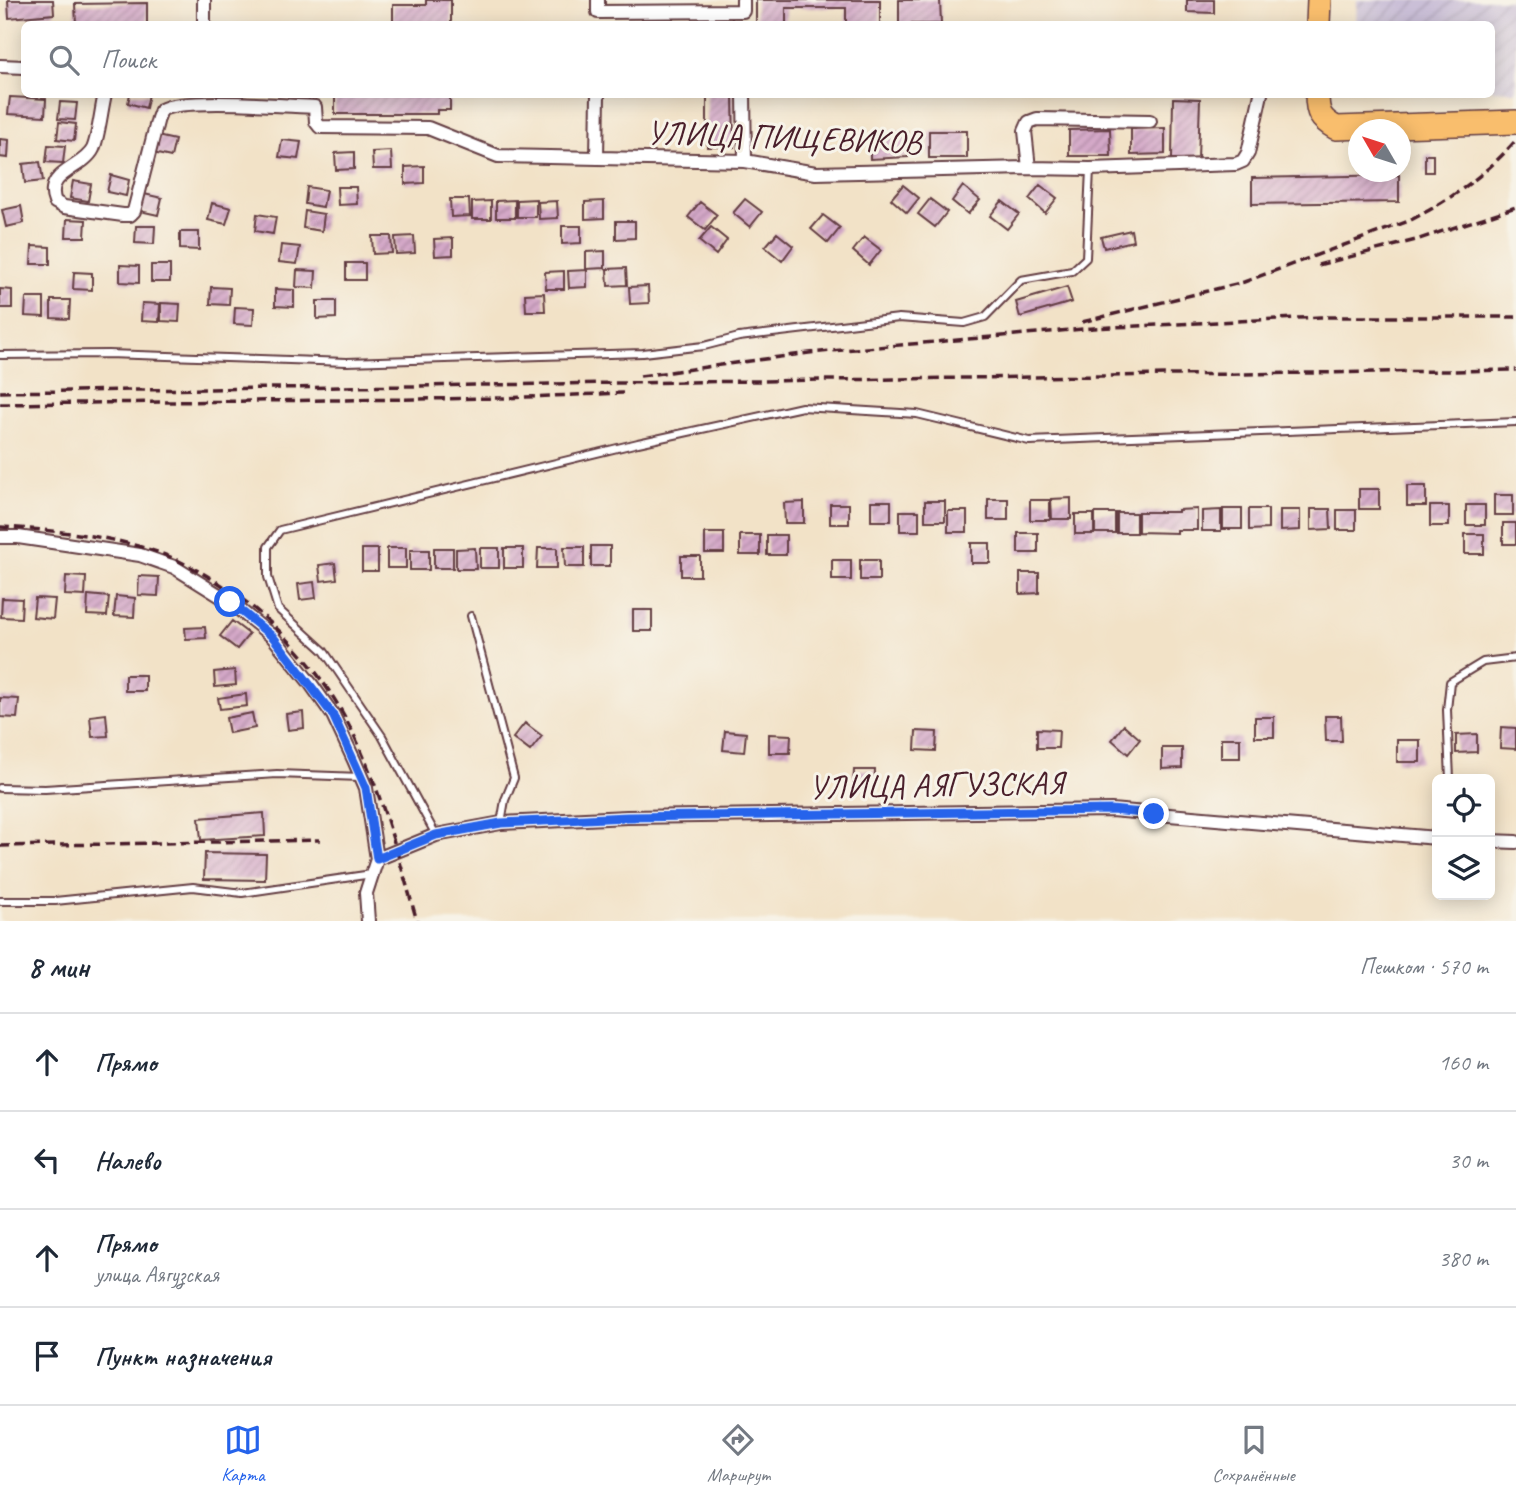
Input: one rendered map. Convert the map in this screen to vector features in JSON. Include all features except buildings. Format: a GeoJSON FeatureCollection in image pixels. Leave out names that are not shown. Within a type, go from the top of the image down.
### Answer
{"type":"FeatureCollection","features":[{"type":"Feature","properties":{"kind":"highway"},"geometry":{"type":"LineString","coordinates":[[1318,21],[1319,0]]}},
{"type":"Feature","properties":{"kind":"highway"},"geometry":{"type":"LineString","coordinates":[[1317,98],[1317,111],[1322,120],[1336,128],[1516,122]]}},
{"type":"Feature","properties":{"kind":"street"},"geometry":{"type":"LineString","coordinates":[[204,0],[204,21]]}},
{"type":"Feature","properties":{"kind":"street"},"geometry":{"type":"LineString","coordinates":[[598,12],[743,5]]}},
{"type":"Feature","properties":{"kind":"street"},"geometry":{"type":"LineString","coordinates":[[0,66],[21,67]]}},
{"type":"Feature","properties":{"kind":"street"},"geometry":{"type":"LineString","coordinates":[[103,98],[92,150],[57,179],[52,194],[55,202],[64,206],[130,215],[134,211],[161,110],[204,99]]}},
{"type":"Feature","properties":{"kind":"street"},"geometry":{"type":"LineString","coordinates":[[597,158],[598,98]]}},
{"type":"Feature","properties":{"kind":"street"},"geometry":{"type":"LineString","coordinates":[[744,98],[745,161]]}},
{"type":"Feature","properties":{"kind":"street","name":"УЛИЦА ПИЩЕВИКОВ"},"geometry":{"type":"LineString","coordinates":[[204,99],[315,107],[316,122],[320,127],[428,128],[498,156],[745,161],[816,173],[1236,164],[1243,161],[1248,153],[1260,98]]}},
{"type":"Feature","properties":{"kind":"street"},"geometry":{"type":"LineString","coordinates":[[1029,168],[1025,131],[1029,122],[1037,119],[1150,121]]}},
{"type":"Feature","properties":{"kind":"street"},"geometry":{"type":"LineString","coordinates":[[0,537],[18,537],[140,555],[174,567],[230,602],[273,637],[333,715],[366,788],[377,859],[366,893],[368,921]]}},
{"type":"Feature","properties":{"kind":"street","name":"УЛИЦА АЯГУЗСКАЯ"},"geometry":{"type":"LineString","coordinates":[[377,859],[436,835],[501,823],[627,817],[1111,810],[1432,838]]}},
{"type":"Feature","properties":{"kind":"street"},"geometry":{"type":"LineString","coordinates":[[1495,841],[1516,842]]}},
{"type":"Feature","properties":{"kind":"lane"},"geometry":{"type":"LineString","coordinates":[[0,355],[108,354],[347,362],[643,353],[704,346],[739,337],[899,318],[964,323],[985,317],[1021,281],[1072,271],[1086,258],[1090,169]]}},
{"type":"Feature","properties":{"kind":"lane"},"geometry":{"type":"LineString","coordinates":[[436,835],[382,736],[324,651],[278,609],[268,577],[268,547],[279,530],[638,443],[802,407],[916,414],[1029,440],[1516,422]]}},
{"type":"Feature","properties":{"kind":"lane"},"geometry":{"type":"LineString","coordinates":[[471,616],[514,778],[505,800],[501,823]]}},
{"type":"Feature","properties":{"kind":"lane"},"geometry":{"type":"LineString","coordinates":[[1450,774],[1447,710],[1451,682],[1483,663],[1516,658]]}},
{"type":"Feature","properties":{"kind":"lane"},"geometry":{"type":"LineString","coordinates":[[0,788],[45,789],[277,774],[361,777]]}},
{"type":"Feature","properties":{"kind":"lane"},"geometry":{"type":"LineString","coordinates":[[0,901],[55,901],[193,887],[242,893],[372,874]]}},
{"type":"Feature","properties":{"kind":"shaded area"},"geometry":{"type":"Polygon","coordinates":[[[1357,0],[1516,0],[1516,91],[1495,90],[1495,21],[1356,21],[1357,0]]]}},
{"type":"Feature","properties":{"kind":"railway"},"geometry":{"type":"LineString","coordinates":[[1082,322],[1244,282],[1409,221],[1467,186],[1516,140]]}},
{"type":"Feature","properties":{"kind":"railway"},"geometry":{"type":"LineString","coordinates":[[1318,265],[1416,240],[1516,207]]}},
{"type":"Feature","properties":{"kind":"railway"},"geometry":{"type":"LineString","coordinates":[[640,376],[809,353],[1094,328],[1320,317],[1516,317]]}},
{"type":"Feature","properties":{"kind":"railway"},"geometry":{"type":"LineString","coordinates":[[0,392],[1516,370]]}},
{"type":"Feature","properties":{"kind":"railway"},"geometry":{"type":"LineString","coordinates":[[0,404],[503,398],[623,393]]}},
{"type":"Feature","properties":{"kind":"railway"},"geometry":{"type":"LineString","coordinates":[[0,527],[93,536],[161,553],[209,577],[235,594],[282,634],[323,682],[354,735],[397,850],[417,921]]}},
{"type":"Feature","properties":{"kind":"railway"},"geometry":{"type":"LineString","coordinates":[[0,846],[320,840]]}},
{"type":"Feature","properties":{"kind":"route"},"geometry":{"type":"LineString","coordinates":[[230,602],[273,637],[333,715],[366,788],[377,859],[436,835],[501,823],[627,817],[1111,810],[1154,814]]}}]}
